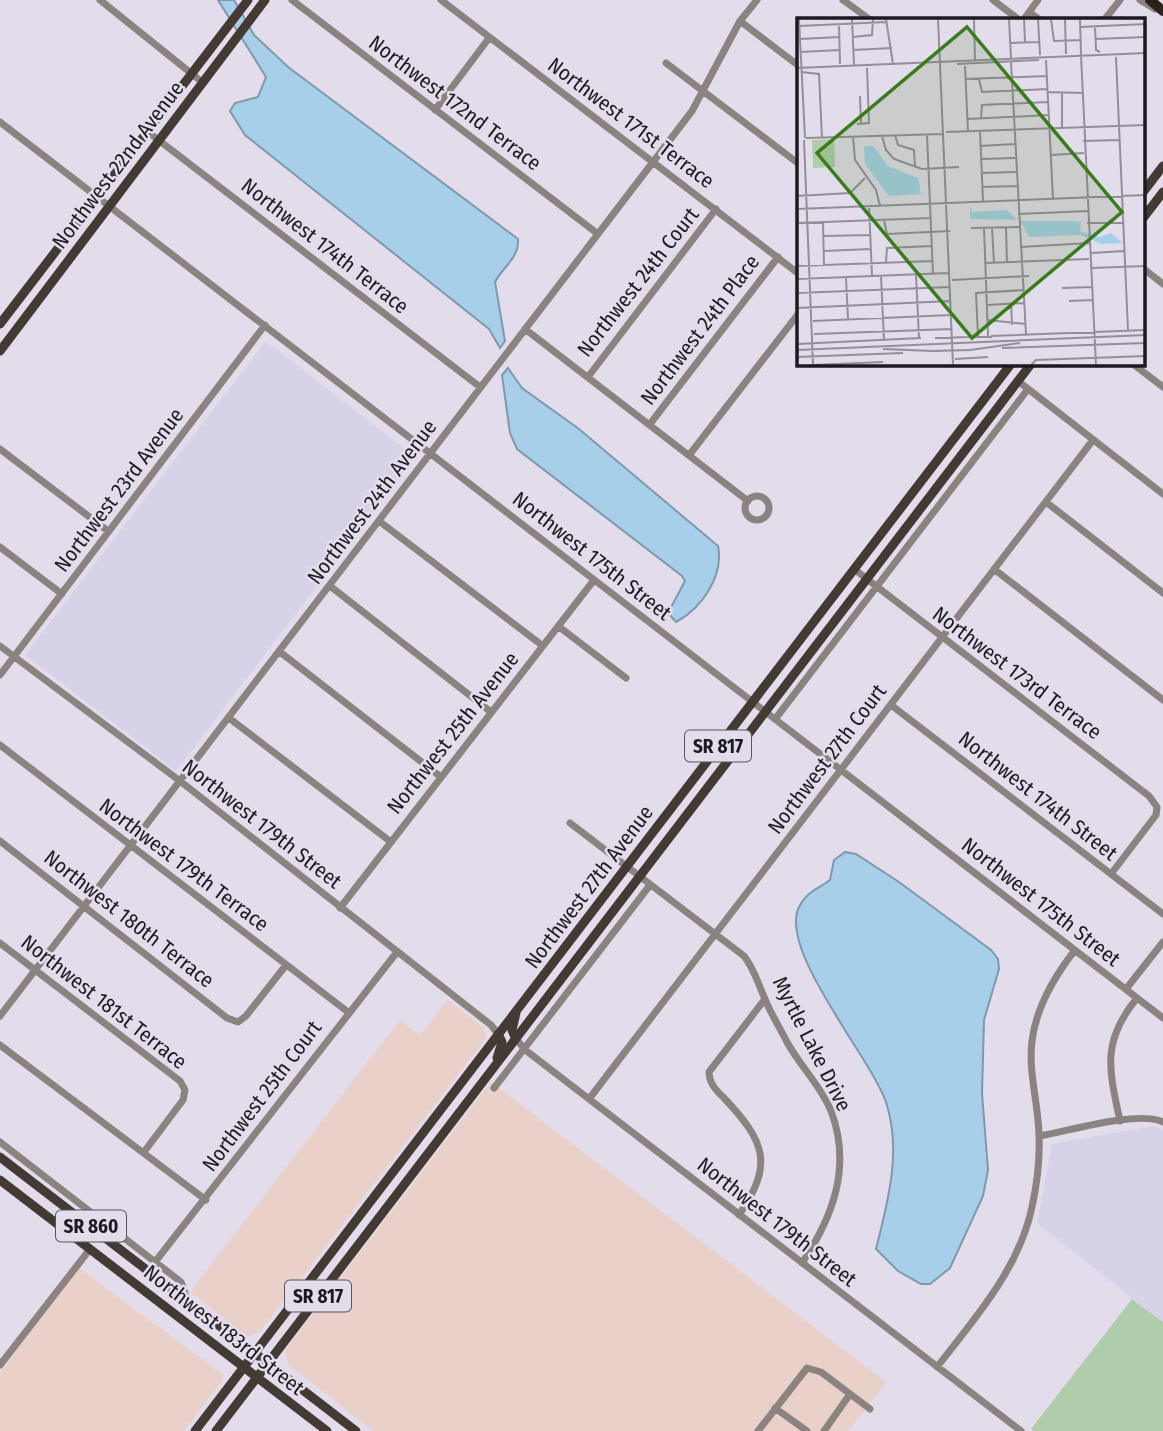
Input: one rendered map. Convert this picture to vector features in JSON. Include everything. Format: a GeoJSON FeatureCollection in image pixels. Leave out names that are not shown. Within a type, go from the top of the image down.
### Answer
{"type":"FeatureCollection","features":[{"type":"Feature","properties":{"kind":"highway"},"geometry":{"type":"LineString","coordinates":[[1150,0],[1163,12]]}},
{"type":"Feature","properties":{"kind":"main road","name":"Northwest 22nd Avenue"},"geometry":{"type":"LineString","coordinates":[[0,324],[248,0]]}},
{"type":"Feature","properties":{"kind":"main road","name":"Northwest 22nd Avenue"},"geometry":{"type":"LineString","coordinates":[[0,351],[107,205],[265,0]]}},
{"type":"Feature","properties":{"kind":"main road"},"geometry":{"type":"LineString","coordinates":[[1146,188],[1163,166]]}},
{"type":"Feature","properties":{"kind":"main road"},"geometry":{"type":"LineString","coordinates":[[1146,214],[1163,192]]}},
{"type":"Feature","properties":{"kind":"main road","name":"Northwest 27th Avenue"},"geometry":{"type":"LineString","coordinates":[[195,1431],[1009,366]]}},
{"type":"Feature","properties":{"kind":"main road","name":"Northwest 27th Avenue"},"geometry":{"type":"LineString","coordinates":[[216,1431],[1022,373]]}},
{"type":"Feature","properties":{"kind":"main road"},"geometry":{"type":"LineString","coordinates":[[941,456],[953,465]]}},
{"type":"Feature","properties":{"kind":"main road"},"geometry":{"type":"LineString","coordinates":[[515,1037],[512,1030],[516,1010]]}},
{"type":"Feature","properties":{"kind":"main road"},"geometry":{"type":"LineString","coordinates":[[496,1063],[502,1042],[498,1034]]}},
{"type":"Feature","properties":{"kind":"main road","name":"Northwest 183rd Street"},"geometry":{"type":"LineString","coordinates":[[0,1157],[356,1431]]}},
{"type":"Feature","properties":{"kind":"main road"},"geometry":{"type":"LineString","coordinates":[[396,1168],[408,1178]]}},
{"type":"Feature","properties":{"kind":"main road","name":"Northwest 183rd Street"},"geometry":{"type":"LineString","coordinates":[[0,1180],[327,1431]]}},
{"type":"Feature","properties":{"kind":"main road"},"geometry":{"type":"LineString","coordinates":[[137,1262],[156,1262]]}},
{"type":"Feature","properties":{"kind":"street"},"geometry":{"type":"LineString","coordinates":[[100,0],[202,82]]}},
{"type":"Feature","properties":{"kind":"street","name":"Northwest 172nd Terrace"},"geometry":{"type":"LineString","coordinates":[[292,0],[598,234]]}},
{"type":"Feature","properties":{"kind":"street","name":"Northwest 171st Terrace"},"geometry":{"type":"LineString","coordinates":[[441,0],[797,272]]}},
{"type":"Feature","properties":{"kind":"street","name":"Northwest 24th Avenue"},"geometry":{"type":"LineString","coordinates":[[0,1016],[654,163],[692,111],[740,21],[757,0]]}},
{"type":"Feature","properties":{"kind":"street"},"geometry":{"type":"LineString","coordinates":[[844,0],[855,3],[868,18]]}},
{"type":"Feature","properties":{"kind":"street"},"geometry":{"type":"LineString","coordinates":[[993,0],[1017,18]]}},
{"type":"Feature","properties":{"kind":"street"},"geometry":{"type":"LineString","coordinates":[[1025,18],[1038,0]]}},
{"type":"Feature","properties":{"kind":"street"},"geometry":{"type":"LineString","coordinates":[[1106,18],[1120,0]]}},
{"type":"Feature","properties":{"kind":"street"},"geometry":{"type":"LineString","coordinates":[[1140,0],[1163,12]]}},
{"type":"Feature","properties":{"kind":"street"},"geometry":{"type":"LineString","coordinates":[[1029,12],[1038,18]]}},
{"type":"Feature","properties":{"kind":"street"},"geometry":{"type":"LineString","coordinates":[[740,21],[797,64]]}},
{"type":"Feature","properties":{"kind":"street"},"geometry":{"type":"LineString","coordinates":[[435,110],[489,38]]}},
{"type":"Feature","properties":{"kind":"street"},"geometry":{"type":"LineString","coordinates":[[666,63],[797,162]]}},
{"type":"Feature","properties":{"kind":"street","name":"Northwest 175th Street"},"geometry":{"type":"LineString","coordinates":[[0,122],[1163,1018]]}},
{"type":"Feature","properties":{"kind":"street","name":"Northwest 174th Terrace"},"geometry":{"type":"LineString","coordinates":[[148,132],[480,387]]}},
{"type":"Feature","properties":{"kind":"street","name":"Northwest 24th Court"},"geometry":{"type":"LineString","coordinates":[[587,377],[716,209]]}},
{"type":"Feature","properties":{"kind":"street","name":"Northwest 24th Place"},"geometry":{"type":"LineString","coordinates":[[650,424],[778,257]]}},
{"type":"Feature","properties":{"kind":"street"},"geometry":{"type":"LineString","coordinates":[[1146,271],[1163,284]]}},
{"type":"Feature","properties":{"kind":"street"},"geometry":{"type":"LineString","coordinates":[[690,454],[797,316]]}},
{"type":"Feature","properties":{"kind":"street","name":"Northwest 23rd Avenue"},"geometry":{"type":"LineString","coordinates":[[0,675],[265,325]]}},
{"type":"Feature","properties":{"kind":"street"},"geometry":{"type":"LineString","coordinates":[[526,329],[748,501]]}},
{"type":"Feature","properties":{"kind":"street"},"geometry":{"type":"LineString","coordinates":[[1136,366],[1163,387]]}},
{"type":"Feature","properties":{"kind":"street"},"geometry":{"type":"LineString","coordinates":[[1022,373],[1028,389],[1163,494]]}},
{"type":"Feature","properties":{"kind":"street"},"geometry":{"type":"LineString","coordinates":[[776,718],[1028,389]]}},
{"type":"Feature","properties":{"kind":"street","name":"Northwest 27th Court"},"geometry":{"type":"LineString","coordinates":[[589,1099],[1093,440]]}},
{"type":"Feature","properties":{"kind":"street"},"geometry":{"type":"LineString","coordinates":[[0,449],[108,531]]}},
{"type":"Feature","properties":{"kind":"street"},"geometry":{"type":"LineString","coordinates":[[1046,502],[1163,593]]}},
{"type":"Feature","properties":{"kind":"street"},"geometry":{"type":"LineString","coordinates":[[379,521],[543,646]]}},
{"type":"Feature","properties":{"kind":"street"},"geometry":{"type":"LineString","coordinates":[[0,547],[62,594]]}},
{"type":"Feature","properties":{"kind":"street","name":"Northwest 173rd Terrace"},"geometry":{"type":"LineString","coordinates":[[854,569],[1150,796],[1157,807],[1152,823],[1111,874]]}},
{"type":"Feature","properties":{"kind":"street"},"geometry":{"type":"LineString","coordinates":[[994,569],[1163,700]]}},
{"type":"Feature","properties":{"kind":"street","name":"Northwest 25th Avenue"},"geometry":{"type":"LineString","coordinates":[[340,908],[594,580]]}},
{"type":"Feature","properties":{"kind":"street"},"geometry":{"type":"LineString","coordinates":[[330,586],[491,712]]}},
{"type":"Feature","properties":{"kind":"street"},"geometry":{"type":"LineString","coordinates":[[558,626],[626,678]]}},
{"type":"Feature","properties":{"kind":"street","name":"Northwest 179th Street"},"geometry":{"type":"LineString","coordinates":[[0,646],[180,781],[498,1034]]}},
{"type":"Feature","properties":{"kind":"street"},"geometry":{"type":"LineString","coordinates":[[280,652],[442,778]]}},
{"type":"Feature","properties":{"kind":"street","name":"Northwest 174th Street"},"geometry":{"type":"LineString","coordinates":[[891,705],[1163,914]]}},
{"type":"Feature","properties":{"kind":"street"},"geometry":{"type":"LineString","coordinates":[[229,718],[391,842]]}},
{"type":"Feature","properties":{"kind":"street","name":"Northwest 179th Terrace"},"geometry":{"type":"LineString","coordinates":[[0,745],[348,1012]]}},
{"type":"Feature","properties":{"kind":"street","name":"Myrtle Lake Drive"},"geometry":{"type":"LineString","coordinates":[[570,823],[750,964],[789,1046],[831,1110],[839,1146],[839,1182],[821,1236],[802,1263]]}},
{"type":"Feature","properties":{"kind":"street","name":"Northwest 180th Terrace"},"geometry":{"type":"LineString","coordinates":[[0,841],[228,1018],[238,1022],[246,1016],[286,965]]}},
{"type":"Feature","properties":{"kind":"street"},"geometry":{"type":"LineString","coordinates":[[494,1088],[650,885]]}},
{"type":"Feature","properties":{"kind":"street"},"geometry":{"type":"LineString","coordinates":[[1126,989],[1163,942]]}},
{"type":"Feature","properties":{"kind":"street","name":"Northwest 181st Terrace"},"geometry":{"type":"LineString","coordinates":[[0,943],[180,1081],[185,1090],[183,1100],[144,1152]]}},
{"type":"Feature","properties":{"kind":"street"},"geometry":{"type":"LineString","coordinates":[[937,1367],[996,1290],[1017,1254],[1031,1210],[1039,1136],[1031,1070],[1032,1039],[1047,991],[1075,950]]}},
{"type":"Feature","properties":{"kind":"street","name":"Northwest 25th Court"},"geometry":{"type":"LineString","coordinates":[[156,1262],[397,952]]}},
{"type":"Feature","properties":{"kind":"street"},"geometry":{"type":"LineString","coordinates":[[1120,1121],[1111,1081],[1110,1049],[1117,1028],[1137,998]]}},
{"type":"Feature","properties":{"kind":"street"},"geometry":{"type":"LineString","coordinates":[[739,1215],[755,1192],[763,1160],[753,1133],[712,1086],[709,1072],[765,999]]}},
{"type":"Feature","properties":{"kind":"street","name":"Northwest 179th Street"},"geometry":{"type":"LineString","coordinates":[[515,1037],[524,1049],[1021,1431]]}},
{"type":"Feature","properties":{"kind":"street"},"geometry":{"type":"LineString","coordinates":[[0,1045],[206,1200]]}},
{"type":"Feature","properties":{"kind":"street"},"geometry":{"type":"LineString","coordinates":[[1039,1136],[1120,1121],[1154,1118],[1163,1122]]}},
{"type":"Feature","properties":{"kind":"street","name":"Northwest 183rd Street"},"geometry":{"type":"LineString","coordinates":[[0,1142],[181,1282],[187,1299]]}},
{"type":"Feature","properties":{"kind":"street"},"geometry":{"type":"LineString","coordinates":[[0,1365],[90,1249]]}},
{"type":"Feature","properties":{"kind":"street"},"geometry":{"type":"LineString","coordinates":[[758,1431],[807,1368],[821,1372],[870,1409]]}},
{"type":"Feature","properties":{"kind":"street"},"geometry":{"type":"LineString","coordinates":[[824,1431],[850,1394]]}},
{"type":"Feature","properties":{"kind":"street"},"geometry":{"type":"LineString","coordinates":[[775,1408],[807,1431]]}},
{"type":"Feature","properties":{"kind":"shaded area"},"geometry":{"type":"Polygon","coordinates":[[[266,341],[415,457],[176,771],[25,655],[266,341]]]}},
{"type":"Feature","properties":{"kind":"shaded area"},"geometry":{"type":"Polygon","coordinates":[[[448,1000],[484,1028],[486,1038],[259,1333],[247,1336],[190,1292],[400,1020],[420,1035],[448,1000]]]}},
{"type":"Feature","properties":{"kind":"shaded area"},"geometry":{"type":"Polygon","coordinates":[[[491,1082],[886,1382],[848,1431],[373,1431],[288,1364],[285,1350],[491,1082]]]}},
{"type":"Feature","properties":{"kind":"shaded area"},"geometry":{"type":"Polygon","coordinates":[[[1153,1126],[1163,1130],[1163,1322],[1037,1223],[1052,1144],[1153,1126]]]}},
{"type":"Feature","properties":{"kind":"shaded area"},"geometry":{"type":"Polygon","coordinates":[[[79,1268],[223,1375],[222,1381],[184,1431],[0,1431],[0,1372],[79,1268]]]}},
{"type":"Feature","properties":{"kind":"green space"},"geometry":{"type":"Polygon","coordinates":[[[1132,1299],[1163,1322],[1163,1431],[1031,1429],[1132,1299]]]}},
{"type":"Feature","properties":{"kind":"water"},"geometry":{"type":"Polygon","coordinates":[[[218,0],[234,0],[254,35],[288,67],[518,239],[513,257],[495,282],[505,341],[500,348],[489,329],[245,135],[230,111],[235,103],[258,97],[266,77],[218,0]]]}},
{"type":"Feature","properties":{"kind":"water"},"geometry":{"type":"Polygon","coordinates":[[[508,368],[522,388],[579,429],[718,546],[718,569],[714,580],[702,600],[686,616],[676,622],[668,613],[685,581],[682,576],[517,449],[510,433],[502,375],[508,368]]]}},
{"type":"Feature","properties":{"kind":"water"},"geometry":{"type":"Polygon","coordinates":[[[845,852],[856,854],[899,882],[991,950],[998,959],[999,969],[984,1020],[982,1093],[988,1170],[983,1196],[950,1268],[930,1284],[921,1284],[898,1271],[876,1249],[891,1176],[891,1120],[877,1083],[813,976],[796,926],[802,902],[830,880],[834,860],[845,852]]]}}]}
